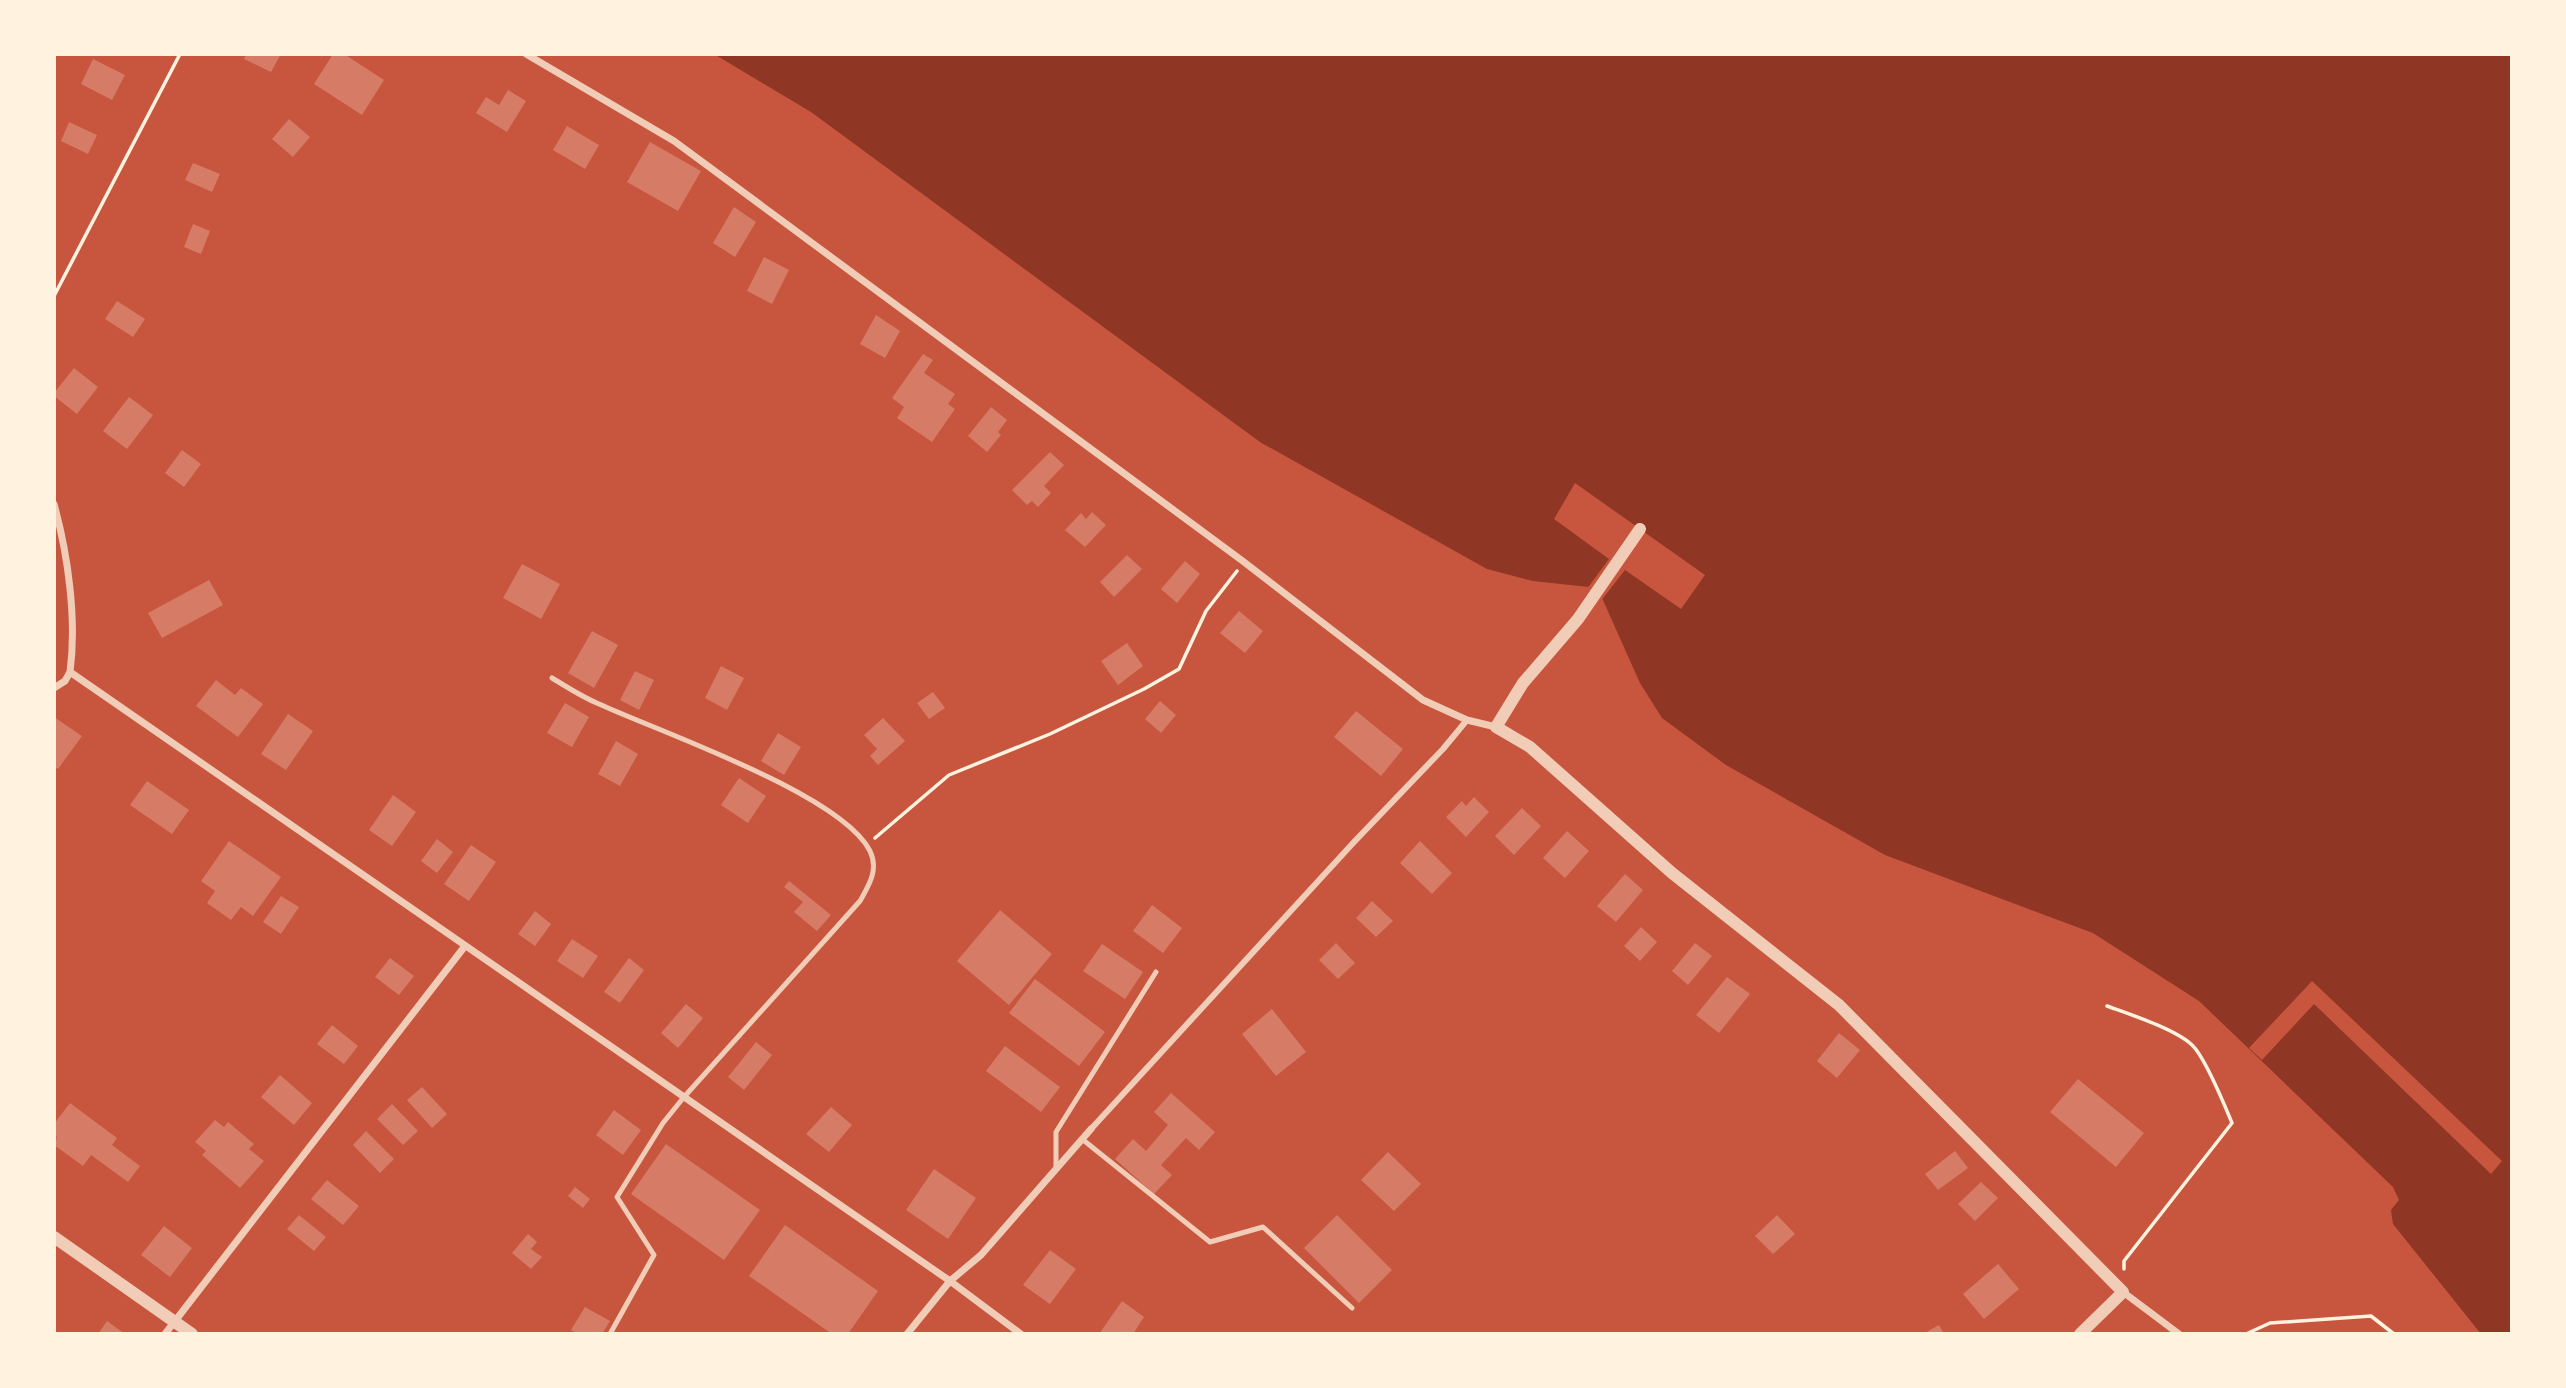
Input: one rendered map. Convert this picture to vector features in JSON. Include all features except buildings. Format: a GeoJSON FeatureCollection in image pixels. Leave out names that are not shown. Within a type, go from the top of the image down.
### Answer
{"type":"FeatureCollection","features":[{"type":"Feature","properties":{"kind":"street"},"geometry":{"type":"LineString","coordinates":[[526,54],[674,141],[1244,562],[1423,700],[1467,720],[1496,727],[1530,747],[1672,873],[1839,1005],[2123,1292],[2179,1334]]}},
{"type":"Feature","properties":{"kind":"street"},"geometry":{"type":"LineString","coordinates":[[54,504],[61,529],[73,649],[70,672],[65,681],[54,688]]}},
{"type":"Feature","properties":{"kind":"street"},"geometry":{"type":"LineString","coordinates":[[1496,727],[1523,683],[1578,619],[1640,529]]}},
{"type":"Feature","properties":{"kind":"street"},"geometry":{"type":"LineString","coordinates":[[70,672],[950,1281],[1021,1334]]}},
{"type":"Feature","properties":{"kind":"street"},"geometry":{"type":"LineString","coordinates":[[908,1334],[950,1281],[981,1255],[1056,1167],[1467,720]]}},
{"type":"Feature","properties":{"kind":"street"},"geometry":{"type":"LineString","coordinates":[[165,1334],[465,946]]}},
{"type":"Feature","properties":{"kind":"street"},"geometry":{"type":"LineString","coordinates":[[54,1237],[192,1334]]}},
{"type":"Feature","properties":{"kind":"street"},"geometry":{"type":"LineString","coordinates":[[2080,1334],[2123,1292]]}},
{"type":"Feature","properties":{"kind":"lane"},"geometry":{"type":"LineString","coordinates":[[552,678],[596,703],[780,782],[818,804],[848,827],[866,846],[873,864],[872,880],[859,901],[684,1097],[663,1123],[617,1197],[654,1255],[610,1334]]}},
{"type":"Feature","properties":{"kind":"lane"},"geometry":{"type":"LineString","coordinates":[[1056,1167],[1056,1132],[1156,972]]}},
{"type":"Feature","properties":{"kind":"lane"},"geometry":{"type":"LineString","coordinates":[[1082,1139],[1210,1242],[1263,1227],[1352,1308]]}},
{"type":"Feature","properties":{"kind":"path"},"geometry":{"type":"LineString","coordinates":[[54,296],[180,54]]}},
{"type":"Feature","properties":{"kind":"path"},"geometry":{"type":"LineString","coordinates":[[866,846],[949,775],[1049,734],[1144,689],[1179,669],[1206,611],[1244,562]]}},
{"type":"Feature","properties":{"kind":"path"},"geometry":{"type":"LineString","coordinates":[[2107,1006],[2157,1024],[2193,1045],[2232,1123],[2124,1261],[2123,1292]]}},
{"type":"Feature","properties":{"kind":"path"},"geometry":{"type":"LineString","coordinates":[[2246,1334],[2270,1323],[2371,1316],[2394,1334]]}},
{"type":"Feature","properties":{"kind":"shaded area"},"geometry":{"type":"Polygon","coordinates":[[[714,54],[2512,54],[2512,1334],[2481,1334],[2393,1224],[2391,1210],[2399,1200],[2393,1187],[2199,1001],[2093,933],[1885,855],[1726,765],[1662,718],[1640,683],[1602,598],[1589,587],[1533,581],[1487,569],[1260,442],[811,112],[714,54]]]}},
{"type":"Feature","properties":{"kind":"pier"},"geometry":{"type":"Polygon","coordinates":[[[1575,483],[1705,575],[1681,609],[1625,570],[1600,602],[1586,590],[1609,559],[1554,519],[1575,483]]]}},
{"type":"Feature","properties":{"kind":"pier"},"geometry":{"type":"Polygon","coordinates":[[[2312,981],[2502,1161],[2491,1174],[2314,1004],[2262,1060],[2249,1048],[2312,981]]]}}]}
